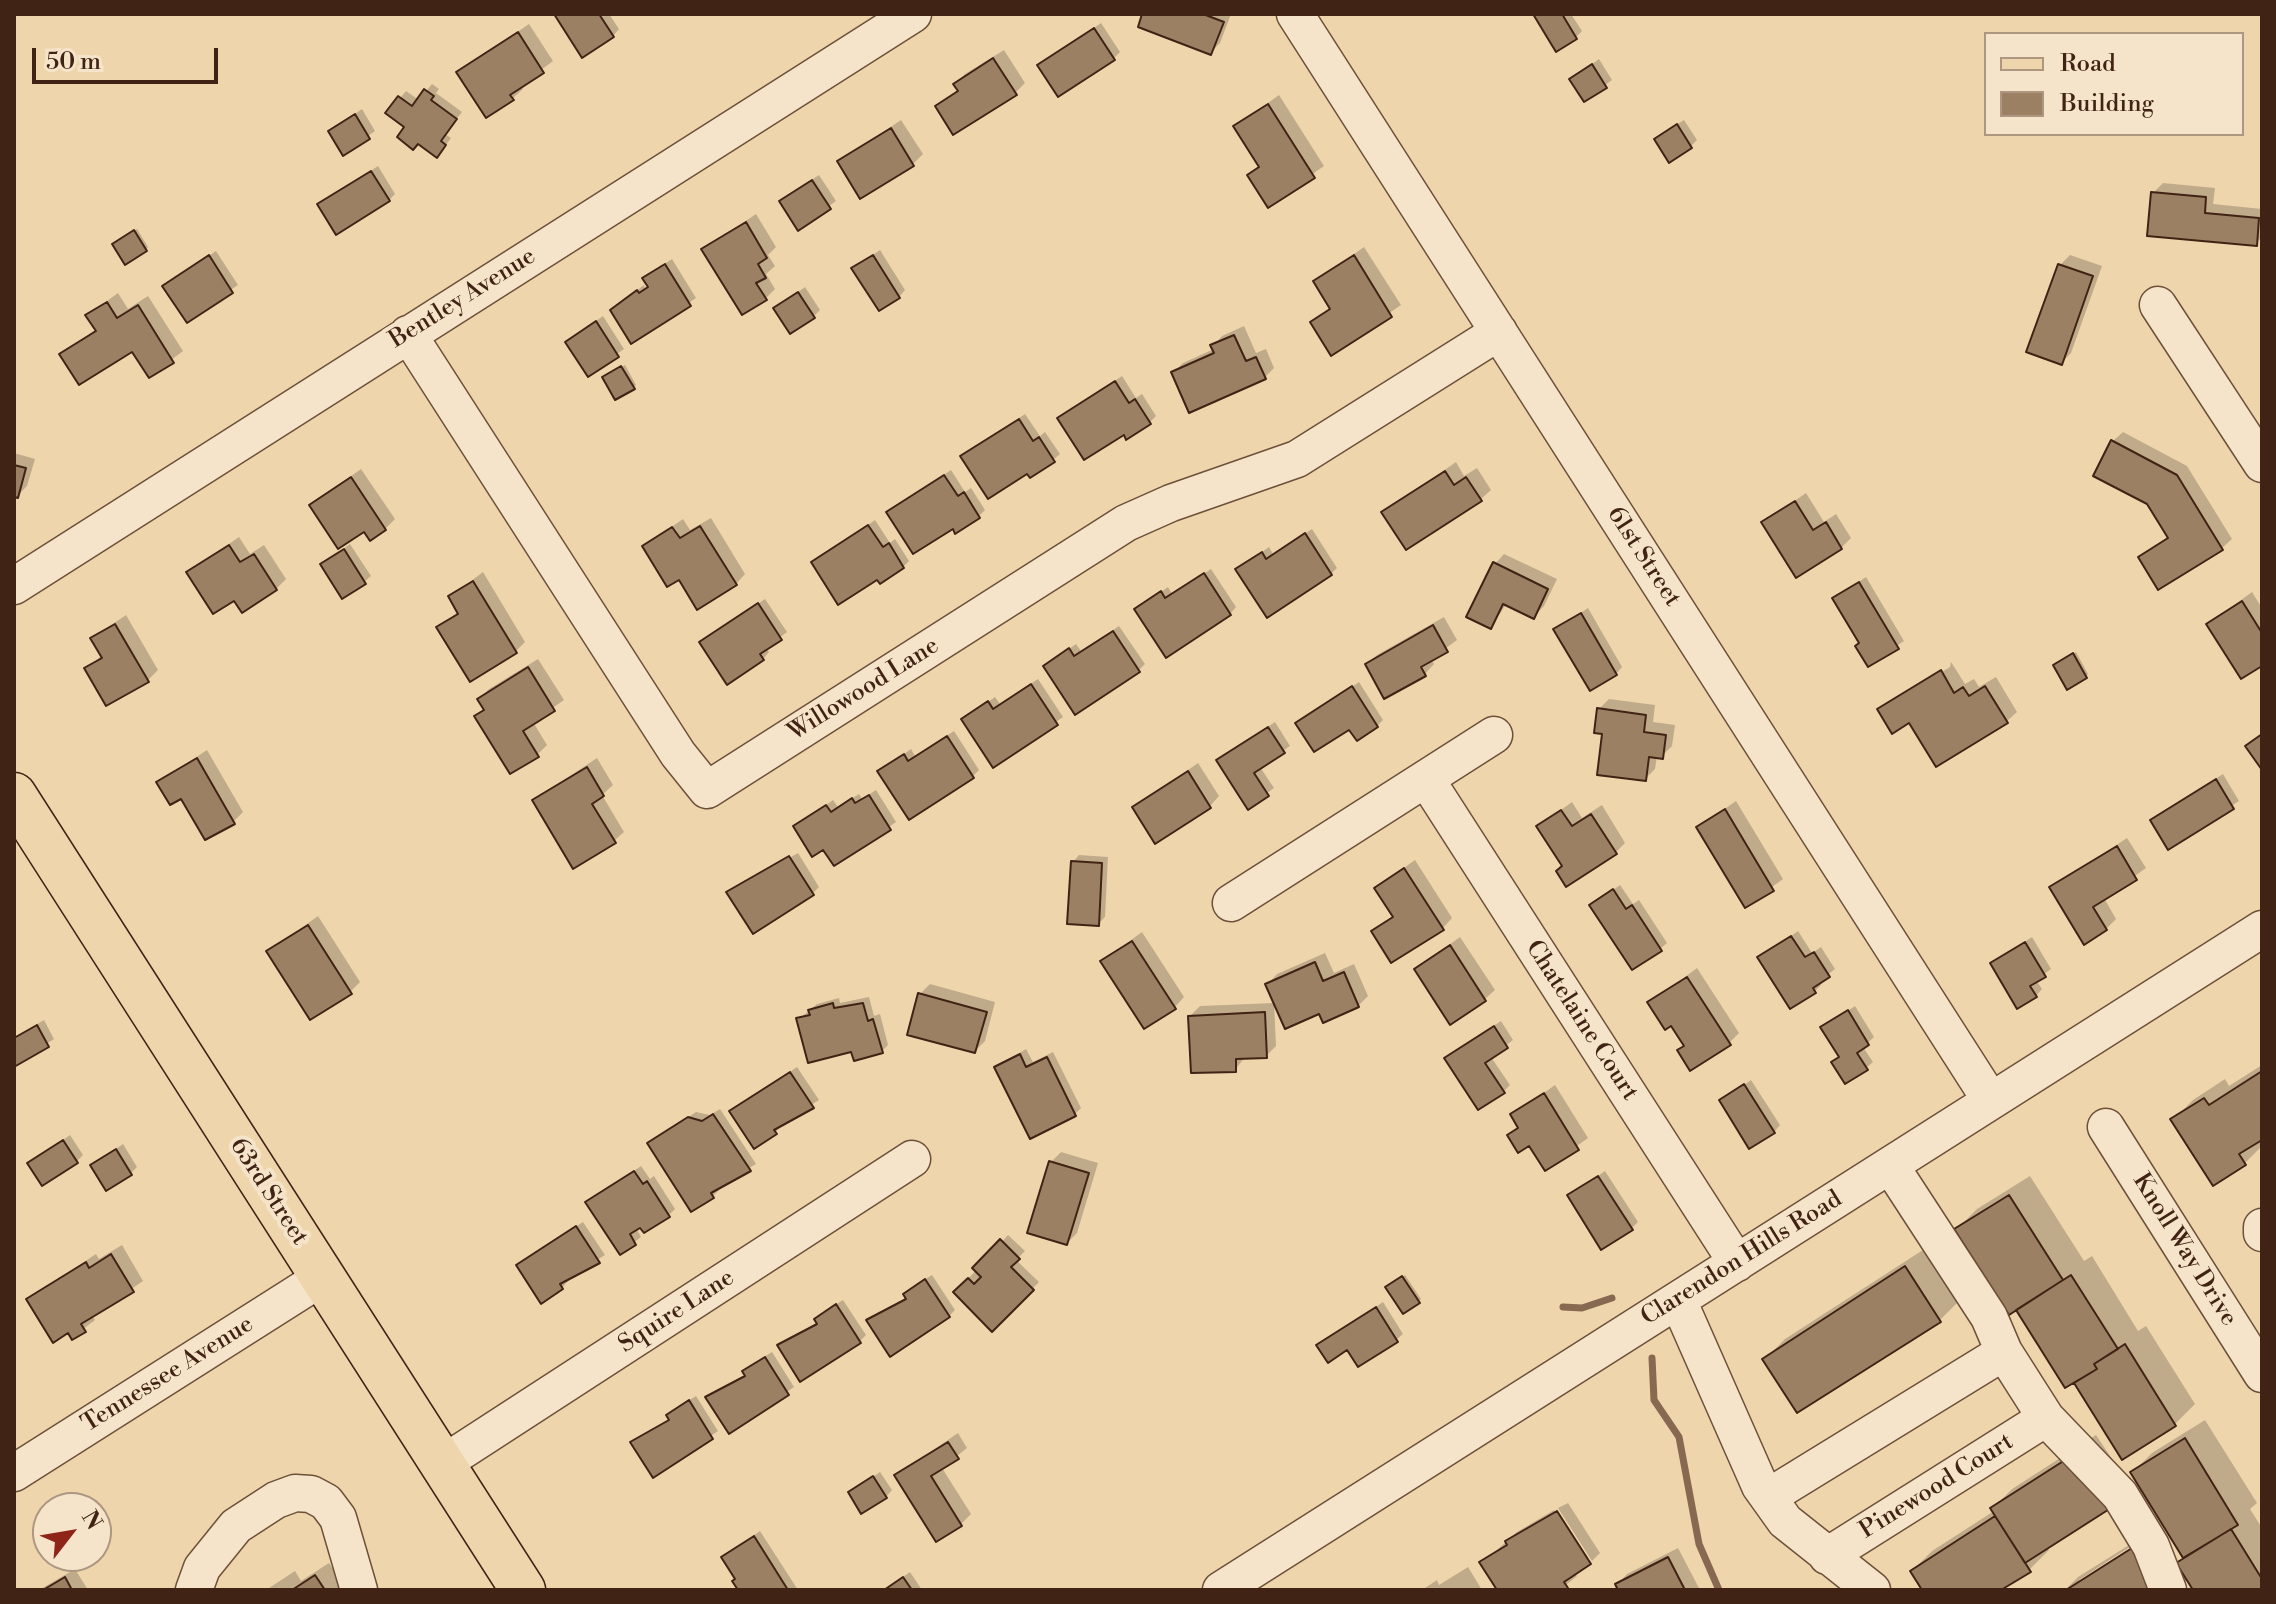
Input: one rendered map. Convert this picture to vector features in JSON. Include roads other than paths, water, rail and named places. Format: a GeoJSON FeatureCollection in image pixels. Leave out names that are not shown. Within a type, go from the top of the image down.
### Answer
{"type":"FeatureCollection","features":[{"type":"Feature","properties":{"kind":"main road","name":"63rd Street"},"geometry":{"type":"LineString","coordinates":[[14,795],[523,1590]]}},
{"type":"Feature","properties":{"kind":"street","name":"Bentley Avenue"},"geometry":{"type":"LineString","coordinates":[[14,586],[913,14]]}},
{"type":"Feature","properties":{"kind":"street","name":"61st Street"},"geometry":{"type":"LineString","coordinates":[[1295,14],[1991,1101]]}},
{"type":"Feature","properties":{"kind":"street"},"geometry":{"type":"LineString","coordinates":[[2158,305],[2262,464]]}},
{"type":"Feature","properties":{"kind":"street","name":"Willowood Lane"},"geometry":{"type":"LineString","coordinates":[[408,334],[678,754],[707,790],[1126,523],[1171,503],[1297,459],[1499,332]]}},
{"type":"Feature","properties":{"kind":"street"},"geometry":{"type":"LineString","coordinates":[[1231,903],[1494,735]]}},
{"type":"Feature","properties":{"kind":"street","name":"Chatelaine Court"},"geometry":{"type":"LineString","coordinates":[[1426,779],[1737,1263]]}},
{"type":"Feature","properties":{"kind":"street","name":"Clarendon Hills Road"},"geometry":{"type":"LineString","coordinates":[[1221,1590],[2262,929]]}},
{"type":"Feature","properties":{"kind":"street","name":"Knoll Way Drive"},"geometry":{"type":"LineString","coordinates":[[2106,1127],[2262,1374]]}},
{"type":"Feature","properties":{"kind":"street","name":"Squire Lane"},"geometry":{"type":"LineString","coordinates":[[442,1464],[912,1159]]}},
{"type":"Feature","properties":{"kind":"street"},"geometry":{"type":"LineString","coordinates":[[1890,1165],[1989,1317],[2004,1352],[2046,1418],[2120,1495],[2151,1546],[2168,1590]]}},
{"type":"Feature","properties":{"kind":"street","name":"Tennessee Avenue"},"geometry":{"type":"LineString","coordinates":[[14,1473],[323,1277]]}},
{"type":"Feature","properties":{"kind":"street"},"geometry":{"type":"LineString","coordinates":[[1678,1300],[1748,1460],[1768,1497],[1785,1521],[1872,1590]]}},
{"type":"Feature","properties":{"kind":"street"},"geometry":{"type":"LineString","coordinates":[[1768,1497],[2004,1352]]}},
{"type":"Feature","properties":{"kind":"street","name":"Pinewood Court"},"geometry":{"type":"LineString","coordinates":[[1827,1556],[2046,1418]]}},
{"type":"Feature","properties":{"kind":"street"},"geometry":{"type":"LineString","coordinates":[[194,1590],[217,1546],[236,1526],[276,1500],[295,1493],[311,1494],[326,1502],[338,1518],[359,1590]]}},
{"type":"Feature","properties":{"kind":"waterway"},"geometry":{"type":"LineString","coordinates":[[1563,1307],[1582,1308],[1612,1298]]}},
{"type":"Feature","properties":{"kind":"waterway"},"geometry":{"type":"LineString","coordinates":[[1652,1358],[1654,1400],[1679,1437],[1699,1544],[1719,1590]]}}]}
